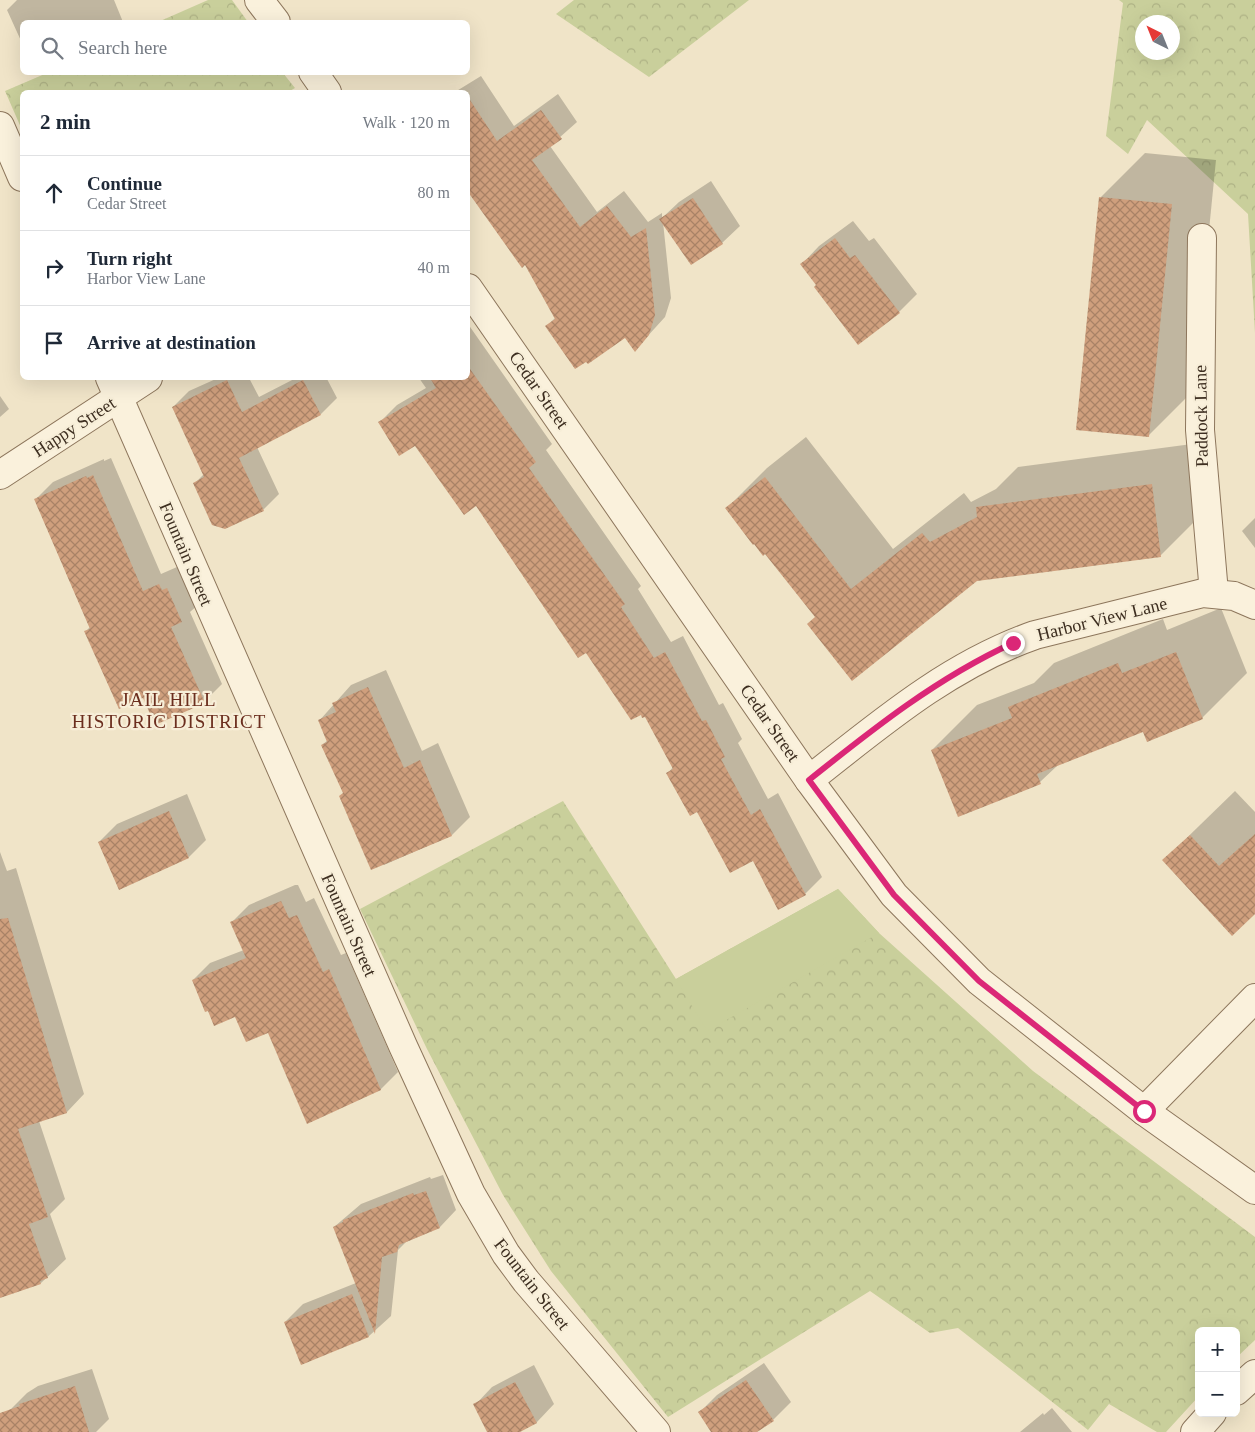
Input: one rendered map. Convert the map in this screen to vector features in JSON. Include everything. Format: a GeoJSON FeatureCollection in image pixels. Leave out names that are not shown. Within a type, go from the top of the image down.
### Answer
{"type":"FeatureCollection","features":[{"type":"Feature","properties":{"kind":"street"},"geometry":{"type":"LineString","coordinates":[[260,0],[275,20]]}},
{"type":"Feature","properties":{"kind":"street"},"geometry":{"type":"LineString","coordinates":[[315,75],[326,90]]}},
{"type":"Feature","properties":{"kind":"street"},"geometry":{"type":"LineString","coordinates":[[0,126],[20,172]]}},
{"type":"Feature","properties":{"kind":"street","name":"Paddock Lane"},"geometry":{"type":"LineString","coordinates":[[1202,238],[1200,430],[1214,593]]}},
{"type":"Feature","properties":{"kind":"street","name":"Cedar Street"},"geometry":{"type":"LineString","coordinates":[[470,291],[809,780],[894,895],[979,981],[1144,1111],[1255,1190]]}},
{"type":"Feature","properties":{"kind":"street","name":"Happy Street"},"geometry":{"type":"LineString","coordinates":[[0,475],[114,388],[141,380]]}},
{"type":"Feature","properties":{"kind":"street","name":"Fountain Street"},"geometry":{"type":"LineString","coordinates":[[114,388],[436,1121],[471,1194],[502,1247],[526,1281],[656,1432]]}},
{"type":"Feature","properties":{"kind":"street","name":"Harbor View Lane"},"geometry":{"type":"LineString","coordinates":[[809,780],[928,689],[960,669],[1013,643],[1035,635],[1203,593],[1234,596],[1255,605]]}},
{"type":"Feature","properties":{"kind":"street"},"geometry":{"type":"LineString","coordinates":[[1144,1111],[1255,998]]}},
{"type":"Feature","properties":{"kind":"street"},"geometry":{"type":"LineString","coordinates":[[1240,1387],[1255,1374]]}},
{"type":"Feature","properties":{"kind":"street"},"geometry":{"type":"LineString","coordinates":[[1195,1432],[1208,1417]]}},
{"type":"Feature","properties":{"kind":"green space"},"geometry":{"type":"Polygon","coordinates":[[[208,0],[232,0],[247,20],[163,20],[208,0]]]}},
{"type":"Feature","properties":{"kind":"green space"},"geometry":{"type":"Polygon","coordinates":[[[574,0],[749,0],[649,77],[556,14],[574,0]]]}},
{"type":"Feature","properties":{"kind":"green space"},"geometry":{"type":"Polygon","coordinates":[[[1119,0],[1255,0],[1255,333],[1248,214],[1147,120],[1128,154],[1106,136],[1123,3],[1119,0]]]}},
{"type":"Feature","properties":{"kind":"green space"},"geometry":{"type":"Polygon","coordinates":[[[42,75],[285,75],[295,88],[292,90],[20,90],[20,125],[5,91],[42,75]]]}},
{"type":"Feature","properties":{"kind":"green space"},"geometry":{"type":"Polygon","coordinates":[[[563,801],[676,979],[838,889],[879,933],[1033,1071],[1255,1237],[1255,1340],[1240,1354],[1240,1327],[1195,1327],[1195,1400],[1166,1432],[1157,1432],[1109,1404],[1088,1430],[958,1328],[930,1333],[870,1291],[668,1417],[551,1271],[503,1195],[427,1049],[360,909],[563,801]]]}},
{"type":"Feature","properties":{"kind":"green space"},"geometry":{"type":"Polygon","coordinates":[[[838,889],[879,933],[707,1031],[676,979],[838,889]]]}},
{"type":"Feature","properties":{"kind":"building"},"geometry":{"type":"Polygon","coordinates":[[[470,100],[497,141],[541,110],[562,139],[532,160],[580,227],[607,206],[631,237],[646,228],[655,315],[649,335],[635,352],[625,338],[588,364],[586,362],[575,369],[545,326],[555,319],[525,265],[522,268],[470,195],[470,100]]]}},
{"type":"Feature","properties":{"kind":"building"},"geometry":{"type":"Polygon","coordinates":[[[1099,197],[1172,204],[1149,437],[1076,430],[1099,197]]]}},
{"type":"Feature","properties":{"kind":"building"},"geometry":{"type":"Polygon","coordinates":[[[693,198],[723,244],[691,265],[659,219],[693,198]]]}},
{"type":"Feature","properties":{"kind":"building"},"geometry":{"type":"Polygon","coordinates":[[[835,238],[850,258],[855,255],[900,313],[858,345],[814,287],[816,285],[800,264],[835,238]]]}},
{"type":"Feature","properties":{"kind":"building"},"geometry":{"type":"Polygon","coordinates":[[[470,369],[536,462],[529,468],[625,604],[621,607],[654,658],[665,652],[702,721],[706,720],[725,757],[721,759],[751,815],[760,809],[806,895],[778,910],[753,861],[730,873],[697,812],[690,816],[666,773],[673,769],[645,717],[642,718],[641,715],[631,720],[586,653],[578,658],[476,506],[464,515],[415,446],[399,456],[378,422],[436,388],[431,380],[470,380],[470,369]]]}},
{"type":"Feature","properties":{"kind":"building"},"geometry":{"type":"Polygon","coordinates":[[[227,380],[242,412],[303,380],[321,415],[239,458],[264,511],[225,529],[212,525],[193,483],[204,477],[172,407],[227,380]]]}},
{"type":"Feature","properties":{"kind":"building"},"geometry":{"type":"Polygon","coordinates":[[[93,475],[143,591],[159,584],[162,590],[167,588],[182,622],[171,627],[205,703],[155,725],[143,698],[119,709],[84,631],[90,629],[34,499],[86,476],[87,478],[93,475]]]}},
{"type":"Feature","properties":{"kind":"building"},"geometry":{"type":"Polygon","coordinates":[[[765,477],[851,589],[922,533],[930,542],[977,517],[976,507],[1152,484],[1161,557],[977,581],[852,681],[807,624],[815,617],[765,554],[763,556],[753,545],[725,508],[765,477]]]}},
{"type":"Feature","properties":{"kind":"building"},"geometry":{"type":"Polygon","coordinates":[[[1176,652],[1203,719],[1147,742],[1143,732],[1037,774],[1041,784],[958,817],[931,750],[1012,718],[1008,707],[1118,663],[1122,673],[1176,652]]]}},
{"type":"Feature","properties":{"kind":"building"},"geometry":{"type":"Polygon","coordinates":[[[368,687],[404,768],[420,760],[452,836],[371,870],[339,796],[343,793],[321,745],[327,742],[318,720],[336,712],[332,703],[368,687]]]}},
{"type":"Feature","properties":{"kind":"building"},"geometry":{"type":"Polygon","coordinates":[[[169,811],[189,858],[119,890],[98,842],[169,811]]]}},
{"type":"Feature","properties":{"kind":"building"},"geometry":{"type":"Polygon","coordinates":[[[1255,834],[1255,914],[1232,936],[1162,860],[1190,835],[1219,866],[1255,834]]]}},
{"type":"Feature","properties":{"kind":"building"},"geometry":{"type":"Polygon","coordinates":[[[281,901],[289,918],[297,915],[323,972],[329,969],[381,1090],[307,1124],[268,1033],[246,1042],[235,1017],[214,1026],[208,1011],[205,1012],[192,980],[246,958],[230,922],[281,901]]]}},
{"type":"Feature","properties":{"kind":"building"},"geometry":{"type":"Polygon","coordinates":[[[8,918],[67,1113],[18,1129],[48,1217],[29,1224],[48,1278],[40,1281],[41,1284],[0,1298],[0,919],[8,918]]]}},
{"type":"Feature","properties":{"kind":"building"},"geometry":{"type":"Polygon","coordinates":[[[426,1191],[440,1228],[399,1245],[397,1252],[382,1257],[375,1334],[333,1227],[343,1222],[343,1220],[413,1193],[414,1195],[426,1191]]]}},
{"type":"Feature","properties":{"kind":"building"},"geometry":{"type":"Polygon","coordinates":[[[352,1294],[369,1337],[301,1365],[284,1322],[352,1294]]]}},
{"type":"Feature","properties":{"kind":"building"},"geometry":{"type":"Polygon","coordinates":[[[746,1380],[774,1421],[757,1432],[711,1432],[698,1412],[746,1380]]]}},
{"type":"Feature","properties":{"kind":"building"},"geometry":{"type":"Polygon","coordinates":[[[515,1382],[537,1423],[520,1432],[487,1432],[473,1404],[515,1382]]]}},
{"type":"Feature","properties":{"kind":"building"},"geometry":{"type":"Polygon","coordinates":[[[75,1386],[89,1432],[0,1432],[0,1413],[20,1406],[19,1404],[75,1386]]]}},
{"type":"Feature","properties":{"kind":"district","name":"JAIL HILL HISTORIC DISTRICT"},"geometry":{"type":"Point","coordinates":[169,710]}},
{"type":"Feature","properties":{"kind":"route"},"geometry":{"type":"LineString","coordinates":[[1013,643],[960,669],[928,689],[809,780],[894,895],[979,981],[1144,1111]]}}]}
